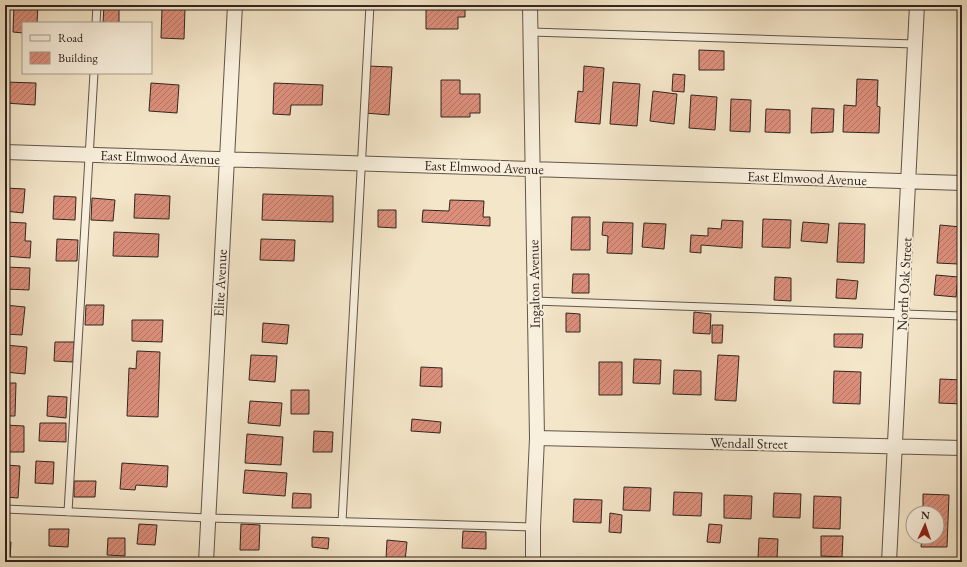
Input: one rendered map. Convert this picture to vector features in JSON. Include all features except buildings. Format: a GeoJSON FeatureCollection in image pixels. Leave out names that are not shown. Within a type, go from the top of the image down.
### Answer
{"type":"FeatureCollection","features":[{"type":"Feature","properties":{"kind":"street","name":"Elite Avenue"},"geometry":{"type":"LineString","coordinates":[[206,562],[235,5]]}},
{"type":"Feature","properties":{"kind":"street","name":"Ingalton Avenue"},"geometry":{"type":"LineString","coordinates":[[530,5],[537,438],[533,562]]}},
{"type":"Feature","properties":{"kind":"street","name":"North Oak Street"},"geometry":{"type":"LineString","coordinates":[[889,562],[917,5]]}},
{"type":"Feature","properties":{"kind":"street","name":"East Elmwood Avenue"},"geometry":{"type":"LineString","coordinates":[[5,152],[962,183]]}},
{"type":"Feature","properties":{"kind":"street","name":"Wendall Street"},"geometry":{"type":"LineString","coordinates":[[537,438],[962,448]]}},
{"type":"Feature","properties":{"kind":"lane"},"geometry":{"type":"LineString","coordinates":[[96,22],[98,5]]}},
{"type":"Feature","properties":{"kind":"lane"},"geometry":{"type":"LineString","coordinates":[[342,522],[363,163],[370,5]]}},
{"type":"Feature","properties":{"kind":"lane"},"geometry":{"type":"LineString","coordinates":[[531,32],[915,44]]}},
{"type":"Feature","properties":{"kind":"lane"},"geometry":{"type":"LineString","coordinates":[[68,512],[94,74]]}},
{"type":"Feature","properties":{"kind":"lane"},"geometry":{"type":"LineString","coordinates":[[534,301],[962,316]]}},
{"type":"Feature","properties":{"kind":"lane"},"geometry":{"type":"LineString","coordinates":[[5,509],[208,518],[533,527]]}}]}
